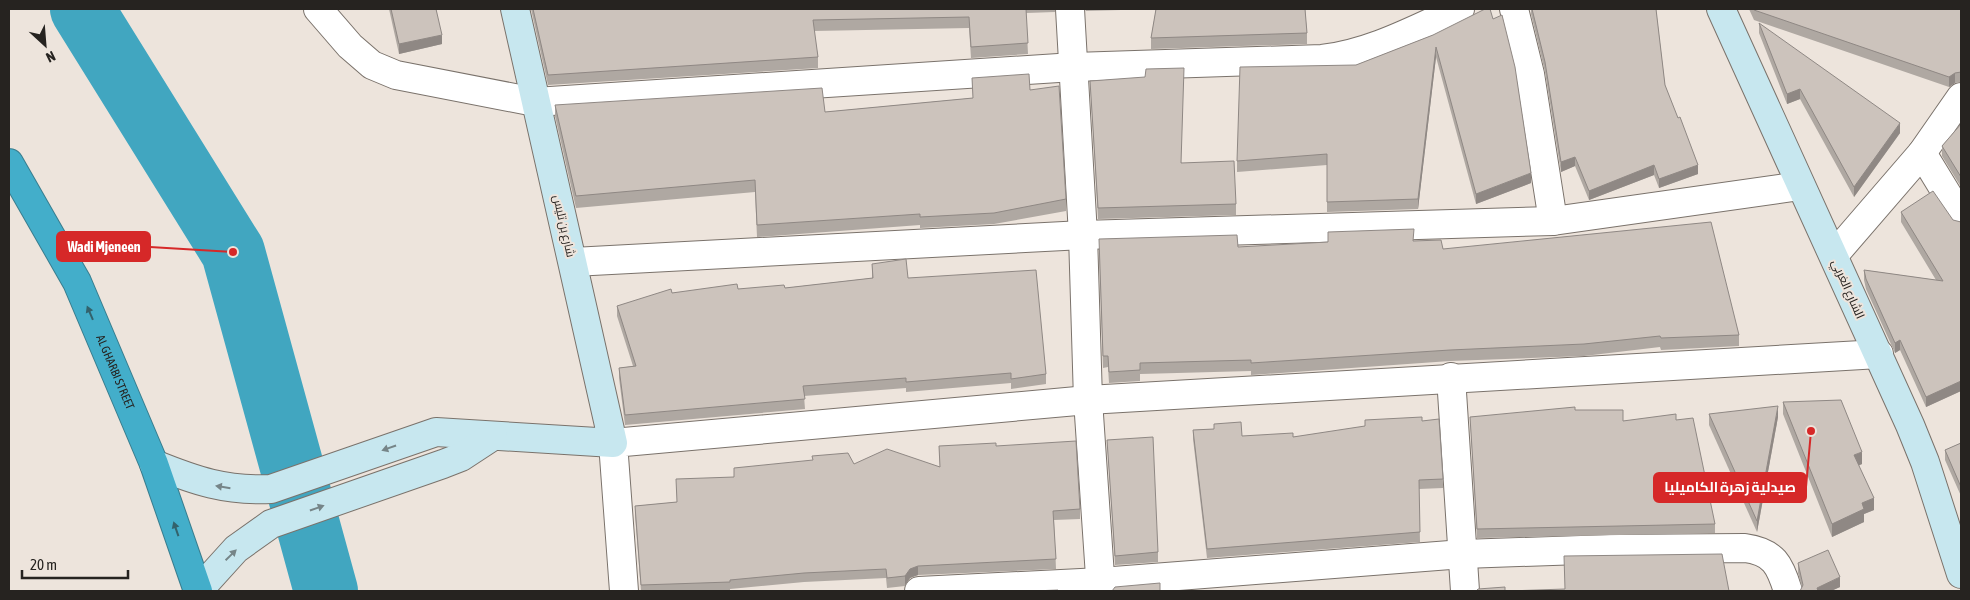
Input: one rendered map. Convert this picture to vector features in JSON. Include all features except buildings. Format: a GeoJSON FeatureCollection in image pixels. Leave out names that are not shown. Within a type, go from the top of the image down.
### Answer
{"type":"FeatureCollection","features":[{"type":"Feature","properties":{"kind":"highway","name":"AL GHARBI STREET"},"geometry":{"type":"LineString","coordinates":[[9,163],[77,282],[154,464],[198,591]]}},
{"type":"Feature","properties":{"kind":"street"},"geometry":{"type":"LineString","coordinates":[[318,9],[350,46],[372,65],[396,75],[535,102],[1074,67],[1282,62],[1348,56],[1374,48],[1460,9]]}},
{"type":"Feature","properties":{"kind":"street","name":"شارع بن تليس"},"geometry":{"type":"LineString","coordinates":[[515,9],[614,443]]}},
{"type":"Feature","properties":{"kind":"street"},"geometry":{"type":"LineString","coordinates":[[1070,9],[1083,235],[1088,400],[1101,587]]}},
{"type":"Feature","properties":{"kind":"street"},"geometry":{"type":"LineString","coordinates":[[1514,9],[1530,74],[1553,221]]}},
{"type":"Feature","properties":{"kind":"street","name":"الشارع الغربي"},"geometry":{"type":"LineString","coordinates":[[1722,9],[1800,186],[1879,354],[1925,462],[1961,574]]}},
{"type":"Feature","properties":{"kind":"street"},"geometry":{"type":"LineString","coordinates":[[1834,255],[1922,153],[1961,97]]}},
{"type":"Feature","properties":{"kind":"street"},"geometry":{"type":"LineString","coordinates":[[1922,153],[1961,217]]}},
{"type":"Feature","properties":{"kind":"street"},"geometry":{"type":"LineString","coordinates":[[573,262],[1083,235],[1553,221],[1800,186]]}},
{"type":"Feature","properties":{"kind":"street"},"geometry":{"type":"LineString","coordinates":[[154,464],[194,480],[219,487],[246,490],[272,488],[436,432],[614,443],[1088,400],[1451,377],[1879,354]]}},
{"type":"Feature","properties":{"kind":"street"},"geometry":{"type":"LineString","coordinates":[[1451,377],[1465,591]]}},
{"type":"Feature","properties":{"kind":"street"},"geometry":{"type":"LineString","coordinates":[[198,591],[236,549],[271,524],[461,457],[493,436]]}},
{"type":"Feature","properties":{"kind":"street"},"geometry":{"type":"LineString","coordinates":[[614,443],[624,591]]}},
{"type":"Feature","properties":{"kind":"street"},"geometry":{"type":"LineString","coordinates":[[919,591],[1101,587],[1463,554],[1610,549],[1745,548],[1760,550],[1773,559],[1782,572],[1788,591]]}},
{"type":"Feature","properties":{"kind":"waterway"},"geometry":{"type":"LineString","coordinates":[[82,9],[233,252],[326,591]]}},
{"type":"Feature","properties":{"kind":"place","name":"Wadi Mjeneen"},"geometry":{"type":"Point","coordinates":[233,252]}},
{"type":"Feature","properties":{"kind":"place","name":"صيدلية زهرة الكاميليا"},"geometry":{"type":"Point","coordinates":[1811,431]}}]}
